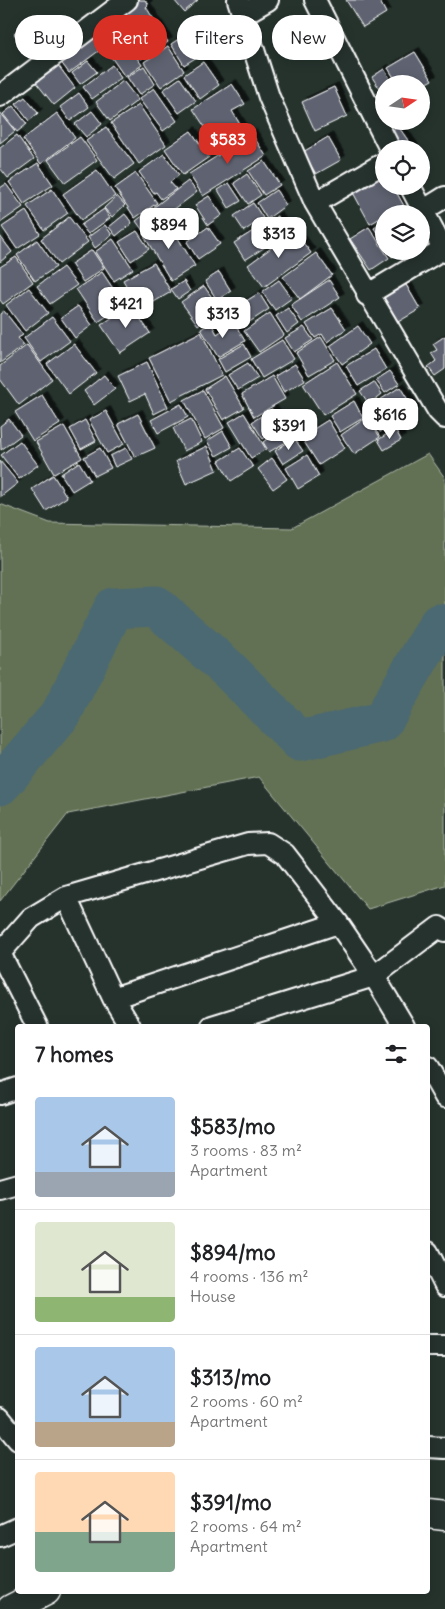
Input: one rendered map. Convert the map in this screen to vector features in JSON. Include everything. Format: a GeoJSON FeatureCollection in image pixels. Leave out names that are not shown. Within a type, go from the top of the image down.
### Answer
{"type":"FeatureCollection","features":[{"type":"Feature","properties":{"kind":"street"},"geometry":{"type":"LineString","coordinates":[[0,96],[128,0]]}},
{"type":"Feature","properties":{"kind":"street"},"geometry":{"type":"LineString","coordinates":[[268,0],[240,8],[269,97],[315,204],[367,295],[438,412],[445,418]]}},
{"type":"Feature","properties":{"kind":"street"},"geometry":{"type":"LineString","coordinates":[[315,0],[385,140]]}},
{"type":"Feature","properties":{"kind":"street"},"geometry":{"type":"LineString","coordinates":[[315,204],[375,168]]}},
{"type":"Feature","properties":{"kind":"street"},"geometry":{"type":"LineString","coordinates":[[430,206],[445,197]]}},
{"type":"Feature","properties":{"kind":"street"},"geometry":{"type":"LineString","coordinates":[[367,295],[444,251],[430,222]]}},
{"type":"Feature","properties":{"kind":"street"},"geometry":{"type":"LineString","coordinates":[[36,1024],[0,953],[31,918],[66,898],[248,844],[268,843],[285,854],[338,923],[374,976],[403,1024]]}},
{"type":"Feature","properties":{"kind":"street"},"geometry":{"type":"LineString","coordinates":[[66,898],[113,998],[129,1024]]}},
{"type":"Feature","properties":{"kind":"street"},"geometry":{"type":"LineString","coordinates":[[113,998],[338,923]]}},
{"type":"Feature","properties":{"kind":"street"},"geometry":{"type":"LineString","coordinates":[[218,1024],[374,976],[439,927],[445,931]]}},
{"type":"Feature","properties":{"kind":"street"},"geometry":{"type":"LineString","coordinates":[[430,1071],[445,1097]]}},
{"type":"Feature","properties":{"kind":"street"},"geometry":{"type":"LineString","coordinates":[[0,1094],[15,1089]]}},
{"type":"Feature","properties":{"kind":"street"},"geometry":{"type":"LineString","coordinates":[[0,1189],[15,1185]]}},
{"type":"Feature","properties":{"kind":"street"},"geometry":{"type":"LineString","coordinates":[[430,1256],[445,1286]]}},
{"type":"Feature","properties":{"kind":"street"},"geometry":{"type":"LineString","coordinates":[[430,1346],[445,1346]]}},
{"type":"Feature","properties":{"kind":"street"},"geometry":{"type":"LineString","coordinates":[[0,1418],[15,1436]]}},
{"type":"Feature","properties":{"kind":"street"},"geometry":{"type":"LineString","coordinates":[[430,1447],[445,1448]]}},
{"type":"Feature","properties":{"kind":"street"},"geometry":{"type":"LineString","coordinates":[[430,1514],[445,1516]]}},
{"type":"Feature","properties":{"kind":"street"},"geometry":{"type":"LineString","coordinates":[[0,1536],[15,1529]]}},
{"type":"Feature","properties":{"kind":"street"},"geometry":{"type":"LineString","coordinates":[[11,1609],[40,1594]]}},
{"type":"Feature","properties":{"kind":"green space"},"geometry":{"type":"Polygon","coordinates":[[[428,454],[445,478],[445,885],[368,909],[259,777],[68,814],[0,901],[0,504],[50,523],[292,528],[428,454]]]}},
{"type":"Feature","properties":{"kind":"building"},"geometry":{"type":"Polygon","coordinates":[[[122,0],[145,0],[148,5],[146,7],[151,15],[125,15],[127,14],[119,2],[122,0]]]}},
{"type":"Feature","properties":{"kind":"building"},"geometry":{"type":"Polygon","coordinates":[[[174,0],[198,0],[184,12],[174,0]]]}},
{"type":"Feature","properties":{"kind":"building"},"geometry":{"type":"Polygon","coordinates":[[[346,0],[379,0],[386,13],[363,27],[346,0]]]}},
{"type":"Feature","properties":{"kind":"building"},"geometry":{"type":"Polygon","coordinates":[[[89,28],[93,33],[93,55],[69,73],[59,60],[83,60],[83,33],[89,28]]]}},
{"type":"Feature","properties":{"kind":"building"},"geometry":{"type":"Polygon","coordinates":[[[177,40],[177,54],[171,44],[177,40]]]}},
{"type":"Feature","properties":{"kind":"building"},"geometry":{"type":"Polygon","coordinates":[[[167,47],[184,71],[161,87],[144,62],[147,60],[167,60],[167,47]]]}},
{"type":"Feature","properties":{"kind":"building"},"geometry":{"type":"Polygon","coordinates":[[[415,52],[429,75],[392,75],[388,68],[415,52]]]}},
{"type":"Feature","properties":{"kind":"building"},"geometry":{"type":"Polygon","coordinates":[[[48,60],[54,60],[75,88],[54,105],[30,75],[48,60]]]}},
{"type":"Feature","properties":{"kind":"building"},"geometry":{"type":"Polygon","coordinates":[[[113,60],[138,60],[142,65],[125,77],[113,60]]]}},
{"type":"Feature","properties":{"kind":"building"},"geometry":{"type":"Polygon","coordinates":[[[181,60],[192,60],[184,65],[181,60]]]}},
{"type":"Feature","properties":{"kind":"building"},"geometry":{"type":"Polygon","coordinates":[[[88,61],[97,72],[80,84],[72,73],[88,61]]]}},
{"type":"Feature","properties":{"kind":"building"},"geometry":{"type":"Polygon","coordinates":[[[203,62],[219,85],[200,99],[184,75],[203,62]]]}},
{"type":"Feature","properties":{"kind":"building"},"geometry":{"type":"Polygon","coordinates":[[[112,65],[121,78],[92,99],[83,87],[112,65]]]}},
{"type":"Feature","properties":{"kind":"building"},"geometry":{"type":"Polygon","coordinates":[[[144,66],[155,84],[139,95],[127,77],[144,66]]]}},
{"type":"Feature","properties":{"kind":"building"},"geometry":{"type":"Polygon","coordinates":[[[384,69],[388,75],[375,75],[384,69]]]}},
{"type":"Feature","properties":{"kind":"building"},"geometry":{"type":"Polygon","coordinates":[[[180,78],[196,101],[179,113],[163,90],[180,78]]]}},
{"type":"Feature","properties":{"kind":"building"},"geometry":{"type":"Polygon","coordinates":[[[123,81],[138,100],[110,121],[96,102],[123,81]]]}},
{"type":"Feature","properties":{"kind":"building"},"geometry":{"type":"Polygon","coordinates":[[[232,84],[245,104],[232,111],[244,131],[218,147],[193,109],[232,84]]]}},
{"type":"Feature","properties":{"kind":"building"},"geometry":{"type":"Polygon","coordinates":[[[334,87],[347,116],[315,131],[302,102],[334,87]]]}},
{"type":"Feature","properties":{"kind":"building"},"geometry":{"type":"Polygon","coordinates":[[[154,88],[177,121],[163,131],[139,99],[154,88]]]}},
{"type":"Feature","properties":{"kind":"building"},"geometry":{"type":"Polygon","coordinates":[[[79,93],[89,107],[70,121],[60,107],[79,93]]]}},
{"type":"Feature","properties":{"kind":"building"},"geometry":{"type":"Polygon","coordinates":[[[25,97],[38,113],[29,121],[16,104],[25,97]]]}},
{"type":"Feature","properties":{"kind":"building"},"geometry":{"type":"Polygon","coordinates":[[[139,105],[166,145],[139,164],[111,123],[139,105]]]}},
{"type":"Feature","properties":{"kind":"building"},"geometry":{"type":"Polygon","coordinates":[[[13,106],[27,124],[17,132],[3,114],[13,106]]]}},
{"type":"Feature","properties":{"kind":"building"},"geometry":{"type":"Polygon","coordinates":[[[92,111],[102,124],[86,137],[75,124],[92,111]]]}},
{"type":"Feature","properties":{"kind":"building"},"geometry":{"type":"Polygon","coordinates":[[[0,112],[15,131],[0,143],[0,112]]]}},
{"type":"Feature","properties":{"kind":"building"},"geometry":{"type":"Polygon","coordinates":[[[57,113],[75,138],[41,164],[23,139],[57,113]]]}},
{"type":"Feature","properties":{"kind":"building"},"geometry":{"type":"Polygon","coordinates":[[[106,127],[134,164],[114,179],[86,141],[106,127]]]}},
{"type":"Feature","properties":{"kind":"building"},"geometry":{"type":"Polygon","coordinates":[[[392,130],[401,130],[408,140],[389,140],[385,135],[392,130]]]}},
{"type":"Feature","properties":{"kind":"building"},"geometry":{"type":"Polygon","coordinates":[[[191,131],[209,157],[183,175],[165,149],[191,131]]]}},
{"type":"Feature","properties":{"kind":"building"},"geometry":{"type":"Polygon","coordinates":[[[252,134],[266,156],[203,196],[189,174],[252,134]]]}},
{"type":"Feature","properties":{"kind":"building"},"geometry":{"type":"Polygon","coordinates":[[[17,135],[34,159],[8,178],[0,168],[0,148],[17,135]]]}},
{"type":"Feature","properties":{"kind":"building"},"geometry":{"type":"Polygon","coordinates":[[[80,137],[97,160],[65,183],[48,160],[80,137]]]}},
{"type":"Feature","properties":{"kind":"building"},"geometry":{"type":"Polygon","coordinates":[[[328,137],[341,160],[316,174],[303,152],[328,137]]]}},
{"type":"Feature","properties":{"kind":"building"},"geometry":{"type":"Polygon","coordinates":[[[164,154],[179,175],[170,182],[176,189],[161,199],[156,192],[154,193],[139,172],[164,154]]]}},
{"type":"Feature","properties":{"kind":"building"},"geometry":{"type":"Polygon","coordinates":[[[264,161],[280,185],[264,195],[248,171],[264,161]]]}},
{"type":"Feature","properties":{"kind":"building"},"geometry":{"type":"Polygon","coordinates":[[[38,163],[53,185],[24,204],[9,182],[38,163]]]}},
{"type":"Feature","properties":{"kind":"building"},"geometry":{"type":"Polygon","coordinates":[[[97,170],[115,196],[81,220],[63,194],[97,170]]]}},
{"type":"Feature","properties":{"kind":"building"},"geometry":{"type":"Polygon","coordinates":[[[375,172],[375,195],[398,195],[403,205],[375,205],[375,221],[370,224],[349,185],[375,172]]]}},
{"type":"Feature","properties":{"kind":"building"},"geometry":{"type":"Polygon","coordinates":[[[136,173],[157,203],[135,218],[115,188],[136,173]]]}},
{"type":"Feature","properties":{"kind":"building"},"geometry":{"type":"Polygon","coordinates":[[[247,174],[261,195],[248,204],[234,183],[247,174]]]}},
{"type":"Feature","properties":{"kind":"building"},"geometry":{"type":"Polygon","coordinates":[[[188,181],[197,192],[144,232],[136,221],[188,181]]]}},
{"type":"Feature","properties":{"kind":"building"},"geometry":{"type":"Polygon","coordinates":[[[229,183],[241,201],[229,208],[218,190],[229,183]]]}},
{"type":"Feature","properties":{"kind":"building"},"geometry":{"type":"Polygon","coordinates":[[[6,184],[23,207],[0,223],[0,188],[6,184]]]}},
{"type":"Feature","properties":{"kind":"building"},"geometry":{"type":"Polygon","coordinates":[[[52,189],[68,213],[44,230],[27,206],[52,189]]]}},
{"type":"Feature","properties":{"kind":"building"},"geometry":{"type":"Polygon","coordinates":[[[276,190],[286,205],[267,219],[257,203],[276,190]]]}},
{"type":"Feature","properties":{"kind":"building"},"geometry":{"type":"Polygon","coordinates":[[[117,196],[125,205],[112,217],[104,208],[117,196]]]}},
{"type":"Feature","properties":{"kind":"building"},"geometry":{"type":"Polygon","coordinates":[[[209,196],[222,215],[208,225],[195,205],[209,196]]]}},
{"type":"Feature","properties":{"kind":"building"},"geometry":{"type":"Polygon","coordinates":[[[253,203],[263,218],[244,231],[234,216],[253,203]]]}},
{"type":"Feature","properties":{"kind":"building"},"geometry":{"type":"Polygon","coordinates":[[[104,209],[110,218],[88,234],[81,225],[104,209]]]}},
{"type":"Feature","properties":{"kind":"building"},"geometry":{"type":"Polygon","coordinates":[[[26,211],[40,234],[17,249],[2,227],[26,211]]]}},
{"type":"Feature","properties":{"kind":"building"},"geometry":{"type":"Polygon","coordinates":[[[125,214],[132,223],[116,236],[109,227],[125,214]]]}},
{"type":"Feature","properties":{"kind":"building"},"geometry":{"type":"Polygon","coordinates":[[[277,216],[287,233],[245,260],[234,243],[277,216]]]}},
{"type":"Feature","properties":{"kind":"building"},"geometry":{"type":"Polygon","coordinates":[[[69,217],[88,242],[59,264],[41,239],[69,217]]]}},
{"type":"Feature","properties":{"kind":"building"},"geometry":{"type":"Polygon","coordinates":[[[167,220],[195,266],[171,281],[143,234],[167,220]]]}},
{"type":"Feature","properties":{"kind":"building"},"geometry":{"type":"Polygon","coordinates":[[[105,225],[112,235],[95,248],[88,237],[105,225]]]}},
{"type":"Feature","properties":{"kind":"building"},"geometry":{"type":"Polygon","coordinates":[[[208,227],[220,244],[198,259],[187,242],[208,227]]]}},
{"type":"Feature","properties":{"kind":"building"},"geometry":{"type":"Polygon","coordinates":[[[369,227],[375,236],[375,260],[386,260],[371,270],[350,239],[369,227]]]}},
{"type":"Feature","properties":{"kind":"building"},"geometry":{"type":"Polygon","coordinates":[[[137,231],[149,249],[131,261],[119,242],[137,231]]]}},
{"type":"Feature","properties":{"kind":"building"},"geometry":{"type":"Polygon","coordinates":[[[294,231],[311,253],[264,287],[248,265],[294,231]]]}},
{"type":"Feature","properties":{"kind":"building"},"geometry":{"type":"Polygon","coordinates":[[[0,236],[12,252],[0,262],[0,236]]]}},
{"type":"Feature","properties":{"kind":"building"},"geometry":{"type":"Polygon","coordinates":[[[113,239],[133,269],[114,281],[95,252],[113,239]]]}},
{"type":"Feature","properties":{"kind":"building"},"geometry":{"type":"Polygon","coordinates":[[[37,240],[56,267],[35,281],[17,255],[37,240]]]}},
{"type":"Feature","properties":{"kind":"building"},"geometry":{"type":"Polygon","coordinates":[[[92,250],[104,268],[83,282],[71,264],[92,250]]]}},
{"type":"Feature","properties":{"kind":"building"},"geometry":{"type":"Polygon","coordinates":[[[316,253],[332,275],[300,299],[283,277],[316,253]]]}},
{"type":"Feature","properties":{"kind":"building"},"geometry":{"type":"Polygon","coordinates":[[[16,257],[33,282],[3,304],[0,300],[0,267],[16,257]]]}},
{"type":"Feature","properties":{"kind":"building"},"geometry":{"type":"Polygon","coordinates":[[[154,263],[171,292],[140,310],[123,280],[154,263]]]}},
{"type":"Feature","properties":{"kind":"building"},"geometry":{"type":"Polygon","coordinates":[[[63,267],[77,285],[50,304],[37,286],[63,267]]]}},
{"type":"Feature","properties":{"kind":"building"},"geometry":{"type":"Polygon","coordinates":[[[102,272],[124,305],[98,322],[76,289],[102,272]]]}},
{"type":"Feature","properties":{"kind":"building"},"geometry":{"type":"Polygon","coordinates":[[[219,272],[231,291],[217,300],[205,281],[219,272]]]}},
{"type":"Feature","properties":{"kind":"building"},"geometry":{"type":"Polygon","coordinates":[[[279,280],[292,298],[275,310],[262,292],[279,280]]]}},
{"type":"Feature","properties":{"kind":"building"},"geometry":{"type":"Polygon","coordinates":[[[329,280],[340,297],[302,322],[291,305],[329,280]]]}},
{"type":"Feature","properties":{"kind":"building"},"geometry":{"type":"Polygon","coordinates":[[[184,281],[190,291],[178,299],[171,289],[184,281]]]}},
{"type":"Feature","properties":{"kind":"building"},"geometry":{"type":"Polygon","coordinates":[[[405,283],[420,309],[398,322],[383,296],[405,283]]]}},
{"type":"Feature","properties":{"kind":"building"},"geometry":{"type":"Polygon","coordinates":[[[204,286],[220,309],[198,325],[181,302],[204,286]]]}},
{"type":"Feature","properties":{"kind":"building"},"geometry":{"type":"Polygon","coordinates":[[[29,288],[48,313],[25,331],[6,305],[29,288]]]}},
{"type":"Feature","properties":{"kind":"building"},"geometry":{"type":"Polygon","coordinates":[[[259,293],[269,309],[242,327],[232,310],[259,293]]]}},
{"type":"Feature","properties":{"kind":"building"},"geometry":{"type":"Polygon","coordinates":[[[131,305],[150,333],[120,353],[101,325],[131,305]]]}},
{"type":"Feature","properties":{"kind":"building"},"geometry":{"type":"Polygon","coordinates":[[[78,306],[92,325],[75,338],[61,318],[78,306]]]}},
{"type":"Feature","properties":{"kind":"building"},"geometry":{"type":"Polygon","coordinates":[[[288,308],[299,324],[287,333],[276,316],[288,308]]]}},
{"type":"Feature","properties":{"kind":"building"},"geometry":{"type":"Polygon","coordinates":[[[332,308],[346,329],[327,342],[322,334],[315,338],[306,324],[332,308]]]}},
{"type":"Feature","properties":{"kind":"building"},"geometry":{"type":"Polygon","coordinates":[[[4,311],[23,335],[18,338],[24,345],[0,363],[0,314],[4,311]]]}},
{"type":"Feature","properties":{"kind":"building"},"geometry":{"type":"Polygon","coordinates":[[[270,313],[284,335],[259,352],[244,331],[270,313]]]}},
{"type":"Feature","properties":{"kind":"building"},"geometry":{"type":"Polygon","coordinates":[[[52,317],[70,341],[41,362],[24,338],[52,317]]]}},
{"type":"Feature","properties":{"kind":"building"},"geometry":{"type":"Polygon","coordinates":[[[211,323],[217,334],[234,323],[245,341],[218,357],[201,329],[211,323]]]}},
{"type":"Feature","properties":{"kind":"building"},"geometry":{"type":"Polygon","coordinates":[[[358,326],[370,344],[342,364],[330,346],[358,326]]]}},
{"type":"Feature","properties":{"kind":"building"},"geometry":{"type":"Polygon","coordinates":[[[304,327],[313,340],[294,352],[285,338],[304,327]]]}},
{"type":"Feature","properties":{"kind":"building"},"geometry":{"type":"Polygon","coordinates":[[[201,332],[222,375],[171,401],[149,358],[201,332]]]}},
{"type":"Feature","properties":{"kind":"building"},"geometry":{"type":"Polygon","coordinates":[[[445,336],[445,369],[435,376],[428,367],[436,361],[431,353],[437,350],[433,344],[445,336]]]}},
{"type":"Feature","properties":{"kind":"building"},"geometry":{"type":"Polygon","coordinates":[[[321,337],[335,360],[309,375],[296,353],[321,337]]]}},
{"type":"Feature","properties":{"kind":"building"},"geometry":{"type":"Polygon","coordinates":[[[282,340],[294,359],[262,378],[251,359],[282,340]]]}},
{"type":"Feature","properties":{"kind":"building"},"geometry":{"type":"Polygon","coordinates":[[[74,344],[96,373],[69,394],[47,364],[74,344]]]}},
{"type":"Feature","properties":{"kind":"building"},"geometry":{"type":"Polygon","coordinates":[[[244,344],[251,357],[225,372],[218,359],[244,344]]]}},
{"type":"Feature","properties":{"kind":"building"},"geometry":{"type":"Polygon","coordinates":[[[27,345],[52,379],[19,405],[0,379],[0,366],[27,345]]]}},
{"type":"Feature","properties":{"kind":"building"},"geometry":{"type":"Polygon","coordinates":[[[374,349],[386,369],[358,386],[346,366],[374,349]]]}},
{"type":"Feature","properties":{"kind":"building"},"geometry":{"type":"Polygon","coordinates":[[[147,362],[168,407],[154,414],[145,394],[130,401],[118,376],[147,362]]]}},
{"type":"Feature","properties":{"kind":"building"},"geometry":{"type":"Polygon","coordinates":[[[337,362],[357,394],[323,415],[303,384],[337,362]]]}},
{"type":"Feature","properties":{"kind":"building"},"geometry":{"type":"Polygon","coordinates":[[[248,363],[258,378],[238,390],[228,375],[248,363]]]}},
{"type":"Feature","properties":{"kind":"building"},"geometry":{"type":"Polygon","coordinates":[[[295,364],[305,380],[284,392],[275,376],[295,364]]]}},
{"type":"Feature","properties":{"kind":"building"},"geometry":{"type":"Polygon","coordinates":[[[390,371],[399,384],[385,393],[376,380],[390,371]]]}},
{"type":"Feature","properties":{"kind":"building"},"geometry":{"type":"Polygon","coordinates":[[[104,375],[115,389],[94,405],[84,391],[104,375]]]}},
{"type":"Feature","properties":{"kind":"building"},"geometry":{"type":"Polygon","coordinates":[[[225,376],[244,408],[223,420],[205,389],[225,376]]]}},
{"type":"Feature","properties":{"kind":"building"},"geometry":{"type":"Polygon","coordinates":[[[272,376],[285,399],[254,417],[242,394],[272,376]]]}},
{"type":"Feature","properties":{"kind":"building"},"geometry":{"type":"Polygon","coordinates":[[[374,382],[382,394],[369,404],[360,391],[374,382]]]}},
{"type":"Feature","properties":{"kind":"building"},"geometry":{"type":"Polygon","coordinates":[[[400,387],[415,411],[380,432],[366,409],[400,387]]]}},
{"type":"Feature","properties":{"kind":"building"},"geometry":{"type":"Polygon","coordinates":[[[203,390],[224,428],[205,439],[184,400],[203,390]]]}},
{"type":"Feature","properties":{"kind":"building"},"geometry":{"type":"Polygon","coordinates":[[[42,395],[60,424],[33,441],[15,412],[42,395]]]}},
{"type":"Feature","properties":{"kind":"building"},"geometry":{"type":"Polygon","coordinates":[[[354,401],[363,418],[340,432],[330,416],[354,401]]]}},
{"type":"Feature","properties":{"kind":"building"},"geometry":{"type":"Polygon","coordinates":[[[181,404],[188,417],[158,433],[151,420],[181,404]]]}},
{"type":"Feature","properties":{"kind":"building"},"geometry":{"type":"Polygon","coordinates":[[[272,409],[283,425],[263,439],[252,422],[272,409]]]}},
{"type":"Feature","properties":{"kind":"building"},"geometry":{"type":"Polygon","coordinates":[[[106,411],[124,444],[107,453],[89,420],[106,411]]]}},
{"type":"Feature","properties":{"kind":"building"},"geometry":{"type":"Polygon","coordinates":[[[244,413],[266,449],[251,458],[229,422],[244,413]]]}},
{"type":"Feature","properties":{"kind":"building"},"geometry":{"type":"Polygon","coordinates":[[[138,414],[155,448],[135,457],[118,424],[138,414]]]}},
{"type":"Feature","properties":{"kind":"building"},"geometry":{"type":"Polygon","coordinates":[[[367,417],[380,437],[354,454],[341,435],[367,417]]]}},
{"type":"Feature","properties":{"kind":"building"},"geometry":{"type":"Polygon","coordinates":[[[9,419],[21,435],[1,450],[0,426],[9,419]]]}},
{"type":"Feature","properties":{"kind":"building"},"geometry":{"type":"Polygon","coordinates":[[[191,419],[202,442],[184,451],[173,428],[191,419]]]}},
{"type":"Feature","properties":{"kind":"building"},"geometry":{"type":"Polygon","coordinates":[[[85,420],[96,441],[81,449],[70,429],[85,420]]]}},
{"type":"Feature","properties":{"kind":"building"},"geometry":{"type":"Polygon","coordinates":[[[328,420],[345,448],[319,465],[301,437],[328,420]]]}},
{"type":"Feature","properties":{"kind":"building"},"geometry":{"type":"Polygon","coordinates":[[[64,426],[82,458],[54,474],[36,442],[64,426]]]}},
{"type":"Feature","properties":{"kind":"building"},"geometry":{"type":"Polygon","coordinates":[[[395,429],[401,440],[384,450],[378,440],[395,429]]]}},
{"type":"Feature","properties":{"kind":"building"},"geometry":{"type":"Polygon","coordinates":[[[223,431],[232,447],[216,456],[207,441],[223,431]]]}},
{"type":"Feature","properties":{"kind":"building"},"geometry":{"type":"Polygon","coordinates":[[[279,431],[286,442],[269,452],[263,442],[279,431]]]}},
{"type":"Feature","properties":{"kind":"building"},"geometry":{"type":"Polygon","coordinates":[[[294,438],[303,451],[283,464],[275,451],[294,438]]]}},
{"type":"Feature","properties":{"kind":"building"},"geometry":{"type":"Polygon","coordinates":[[[20,441],[38,465],[19,479],[1,455],[20,441]]]}},
{"type":"Feature","properties":{"kind":"building"},"geometry":{"type":"Polygon","coordinates":[[[207,446],[217,470],[186,484],[176,461],[207,446]]]}},
{"type":"Feature","properties":{"kind":"building"},"geometry":{"type":"Polygon","coordinates":[[[100,448],[111,468],[95,476],[84,457],[100,448]]]}},
{"type":"Feature","properties":{"kind":"building"},"geometry":{"type":"Polygon","coordinates":[[[126,448],[132,459],[115,467],[110,456],[126,448]]]}},
{"type":"Feature","properties":{"kind":"building"},"geometry":{"type":"Polygon","coordinates":[[[240,448],[253,467],[231,481],[219,461],[240,448]]]}},
{"type":"Feature","properties":{"kind":"building"},"geometry":{"type":"Polygon","coordinates":[[[307,455],[319,476],[298,489],[286,468],[307,455]]]}},
{"type":"Feature","properties":{"kind":"building"},"geometry":{"type":"Polygon","coordinates":[[[272,458],[287,479],[273,489],[258,469],[272,458]]]}},
{"type":"Feature","properties":{"kind":"building"},"geometry":{"type":"Polygon","coordinates":[[[0,461],[18,483],[0,497],[0,461]]]}},
{"type":"Feature","properties":{"kind":"building"},"geometry":{"type":"Polygon","coordinates":[[[79,462],[90,480],[72,491],[61,474],[79,462]]]}},
{"type":"Feature","properties":{"kind":"building"},"geometry":{"type":"Polygon","coordinates":[[[53,475],[67,497],[46,511],[32,489],[53,475]]]}},
{"type":"Feature","properties":{"kind":"waterway"},"geometry":{"type":"LineString","coordinates":[[0,785],[61,714],[114,608],[156,606],[228,669],[300,741],[382,722],[439,624],[445,626]]}}]}
